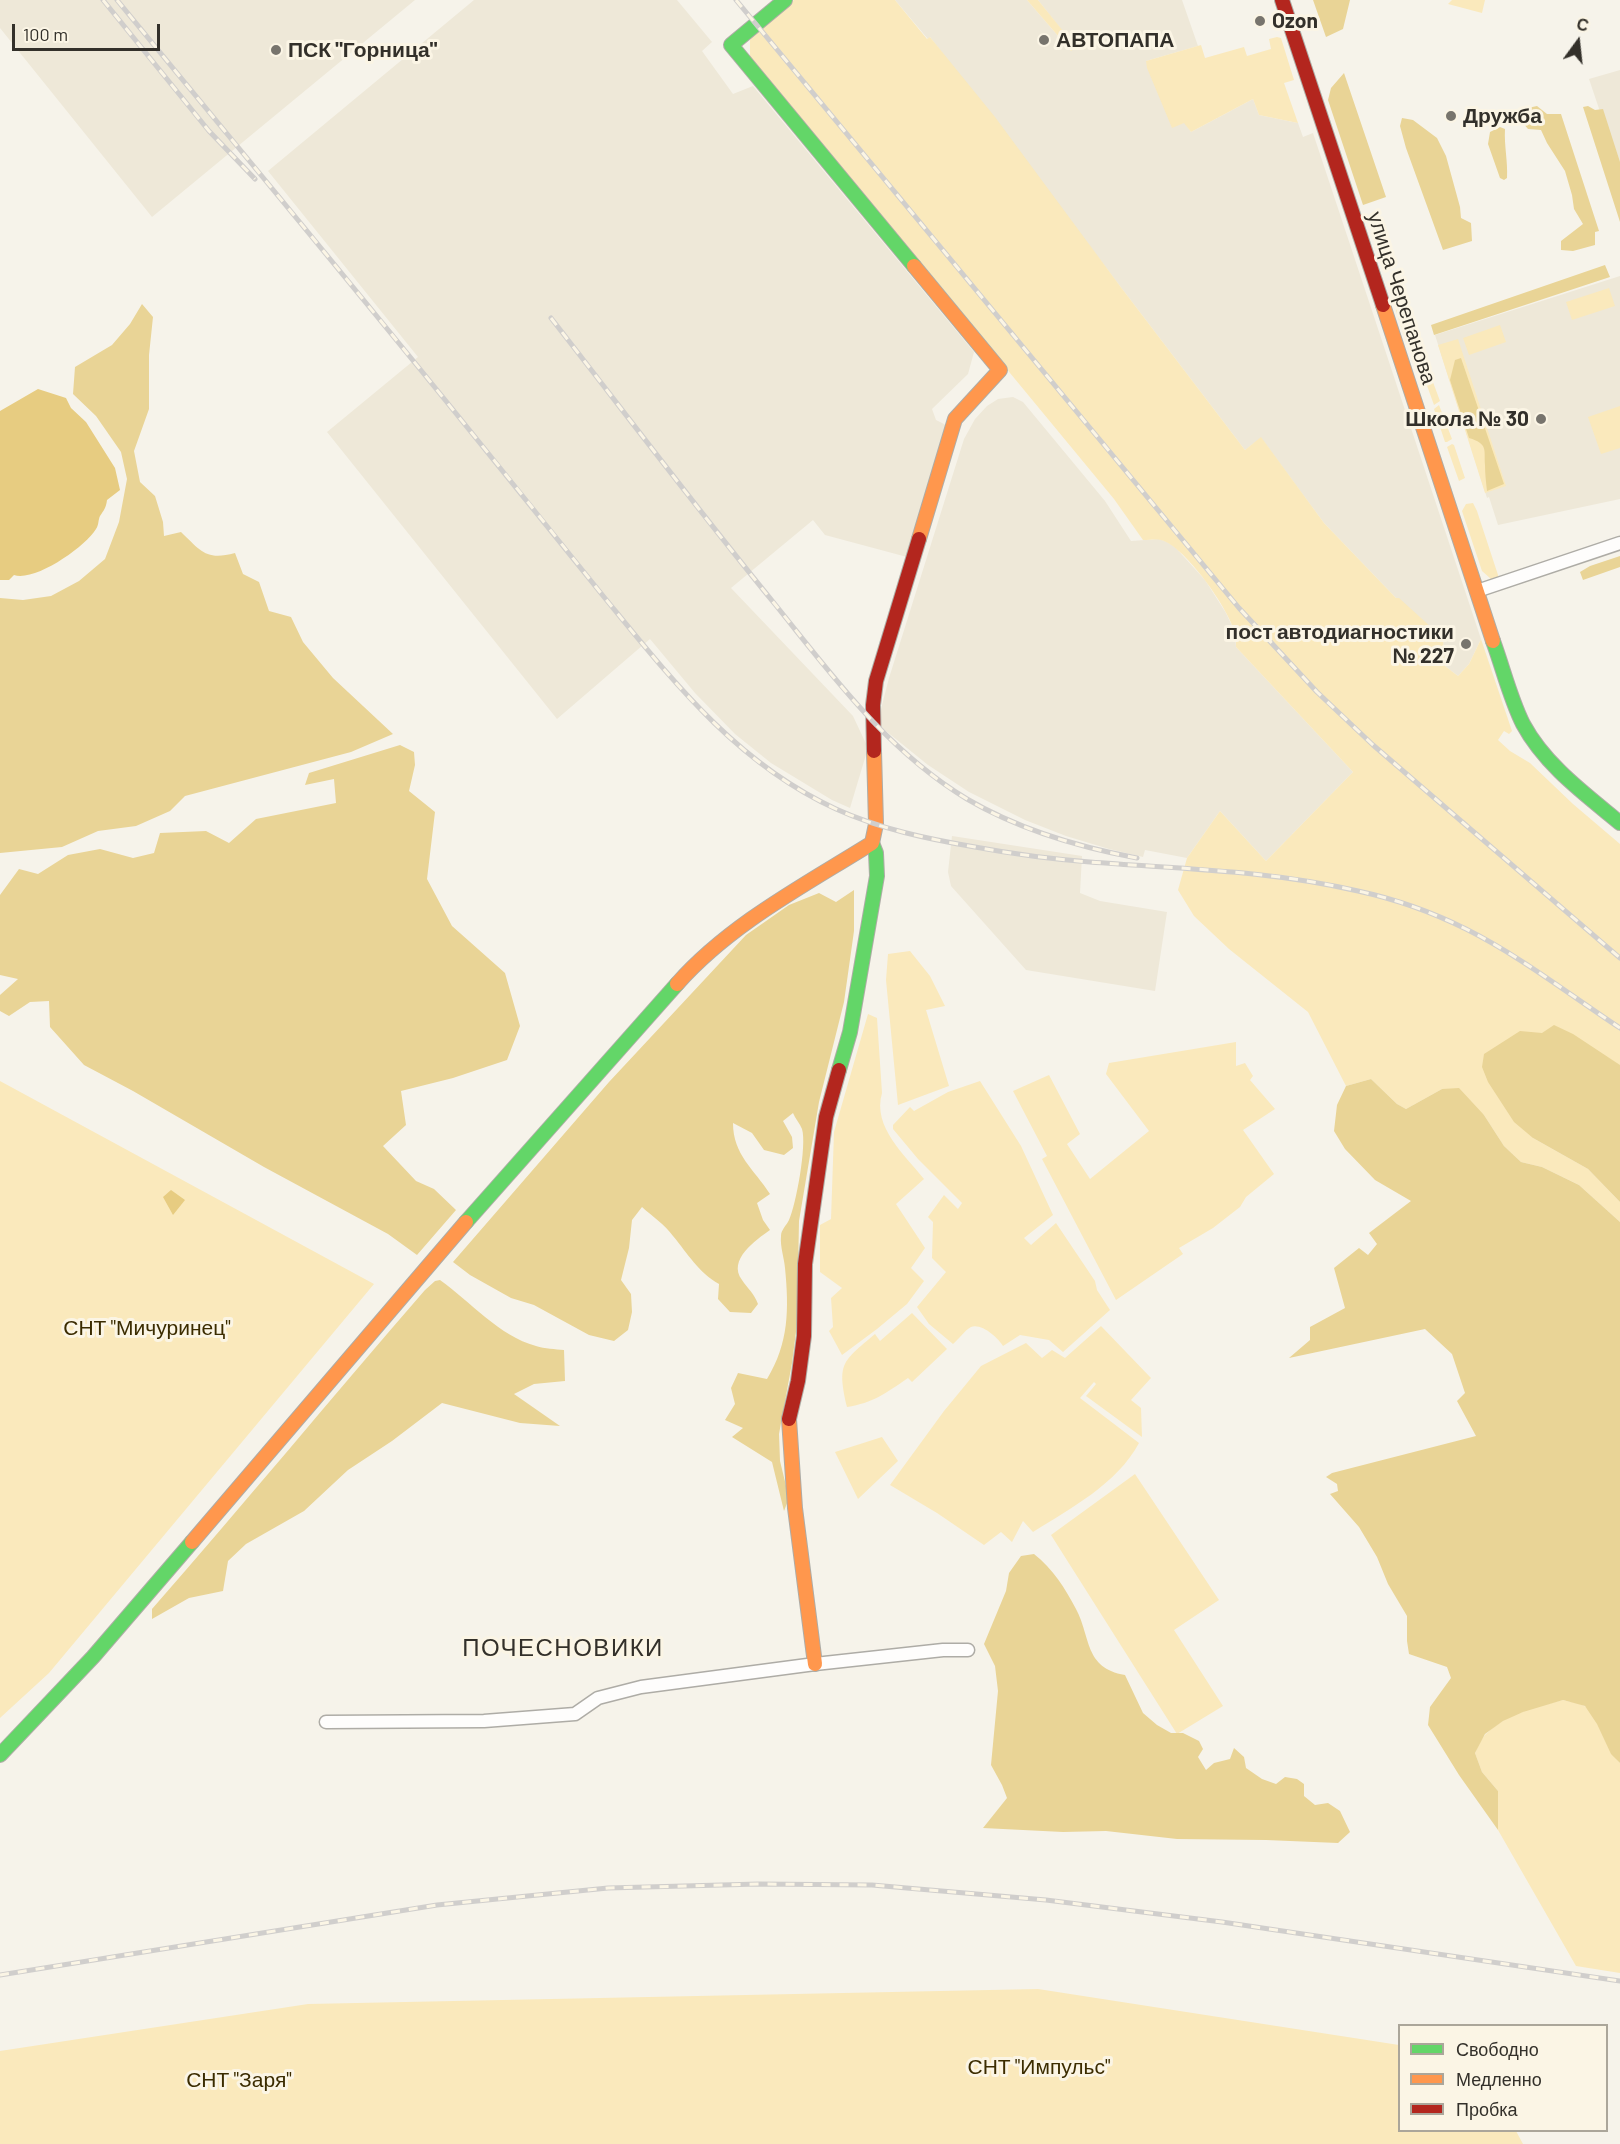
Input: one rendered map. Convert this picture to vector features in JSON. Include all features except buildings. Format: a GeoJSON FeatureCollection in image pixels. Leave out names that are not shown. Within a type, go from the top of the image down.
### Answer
{"type":"FeatureCollection","features":[{"type":"Feature","properties":{"kind":"street"},"geometry":{"type":"LineString","coordinates":[[785,0],[731,45],[1000,370],[955,419],[876,681],[873,705],[876,824],[872,843],[876,853],[878,876],[850,1032],[826,1117],[805,1264],[804,1336],[798,1381],[789,1419],[795,1508],[815,1664]]}},
{"type":"Feature","properties":{"kind":"street","name":"улица Черепанова"},"geometry":{"type":"LineString","coordinates":[[1282,0],[1522,725],[1534,743],[1557,768],[1620,823]]}},
{"type":"Feature","properties":{"kind":"street"},"geometry":{"type":"LineString","coordinates":[[1477,591],[1620,543]]}},
{"type":"Feature","properties":{"kind":"street"},"geometry":{"type":"LineString","coordinates":[[0,1755],[93,1657],[498,1185],[687,973],[734,933],[774,904],[872,843]]}},
{"type":"Feature","properties":{"kind":"street"},"geometry":{"type":"LineString","coordinates":[[326,1722],[483,1721],[574,1714],[598,1698],[641,1687],[815,1664],[943,1650],[968,1650]]}},
{"type":"Feature","properties":{"kind":"shaded area"},"geometry":{"type":"Polygon","coordinates":[[[0,0],[415,0],[152,217],[0,28],[0,0]]]}},
{"type":"Feature","properties":{"kind":"shaded area"},"geometry":{"type":"Polygon","coordinates":[[[474,0],[677,0],[712,42],[702,51],[733,94],[753,86],[974,352],[968,374],[932,409],[936,420],[946,425],[907,557],[825,535],[813,520],[731,588],[853,716],[868,748],[850,808],[832,800],[771,763],[735,734],[695,693],[650,639],[557,719],[327,432],[418,357],[268,171],[474,0]]]}},
{"type":"Feature","properties":{"kind":"shaded area"},"geometry":{"type":"Polygon","coordinates":[[[895,0],[1027,0],[1071,51],[1075,47],[1038,0],[1182,0],[1198,46],[1146,61],[1191,132],[1253,99],[1259,115],[1298,123],[1303,137],[1313,133],[1481,639],[1469,664],[1458,676],[1445,666],[1443,638],[1396,598],[1324,523],[1261,438],[1245,450],[930,37],[928,39],[895,0]]]}},
{"type":"Feature","properties":{"kind":"shaded area"},"geometry":{"type":"Polygon","coordinates":[[[1313,0],[1350,0],[1343,29],[1326,37],[1313,0]]]}},
{"type":"Feature","properties":{"kind":"shaded area"},"geometry":{"type":"Polygon","coordinates":[[[1620,70],[1620,171],[1589,79],[1620,70]]]}},
{"type":"Feature","properties":{"kind":"shaded area"},"geometry":{"type":"Polygon","coordinates":[[[1344,73],[1386,197],[1363,205],[1328,100],[1331,88],[1344,73]]]}},
{"type":"Feature","properties":{"kind":"shaded area"},"geometry":{"type":"Polygon","coordinates":[[[1537,106],[1547,114],[1561,114],[1599,231],[1595,232],[1595,245],[1573,251],[1561,250],[1561,241],[1583,224],[1574,209],[1565,171],[1541,130],[1528,129],[1517,116],[1519,110],[1537,106]]]}},
{"type":"Feature","properties":{"kind":"shaded area"},"geometry":{"type":"Polygon","coordinates":[[[1588,106],[1595,110],[1603,109],[1620,162],[1620,222],[1583,107],[1588,106]]]}},
{"type":"Feature","properties":{"kind":"shaded area"},"geometry":{"type":"Polygon","coordinates":[[[1402,118],[1413,120],[1437,138],[1446,156],[1461,218],[1471,223],[1472,241],[1443,250],[1406,148],[1400,126],[1402,118]]]}},
{"type":"Feature","properties":{"kind":"shaded area"},"geometry":{"type":"Polygon","coordinates":[[[1500,127],[1505,129],[1507,178],[1504,180],[1500,178],[1488,144],[1490,132],[1500,127]]]}},
{"type":"Feature","properties":{"kind":"shaded area"},"geometry":{"type":"Polygon","coordinates":[[[1605,265],[1610,277],[1434,335],[1431,325],[1605,265]]]}},
{"type":"Feature","properties":{"kind":"shaded area","name":"Школа № 30"},"geometry":{"type":"Polygon","coordinates":[[[1620,276],[1620,499],[1498,525],[1489,497],[1487,498],[1435,335],[1620,276]]]}},
{"type":"Feature","properties":{"kind":"shaded area"},"geometry":{"type":"Polygon","coordinates":[[[142,304],[153,317],[149,355],[149,409],[134,451],[140,482],[155,496],[163,522],[164,536],[181,532],[199,549],[210,555],[235,553],[243,574],[259,582],[269,611],[291,617],[303,642],[333,678],[393,734],[351,752],[185,796],[170,811],[136,826],[98,831],[62,847],[0,853],[0,598],[23,600],[51,596],[79,581],[105,559],[119,522],[127,479],[121,452],[96,416],[73,394],[75,367],[112,345],[130,324],[142,304]]]}},
{"type":"Feature","properties":{"kind":"shaded area"},"geometry":{"type":"Polygon","coordinates":[[[1461,358],[1504,484],[1487,491],[1484,448],[1479,442],[1469,438],[1450,380],[1455,360],[1461,358]]]}},
{"type":"Feature","properties":{"kind":"shaded area"},"geometry":{"type":"Polygon","coordinates":[[[38,389],[66,398],[71,408],[86,422],[115,468],[120,490],[107,500],[98,526],[82,545],[46,568],[23,576],[14,575],[9,580],[0,580],[0,411],[38,389]]]}},
{"type":"Feature","properties":{"kind":"shaded area"},"geometry":{"type":"Polygon","coordinates":[[[1013,397],[1023,402],[1105,501],[1131,541],[1159,539],[1167,542],[1175,547],[1205,580],[1235,632],[1236,647],[1353,772],[1266,861],[1220,811],[1187,858],[1145,850],[1143,857],[1066,836],[1025,820],[969,792],[928,765],[881,727],[881,709],[889,678],[964,439],[975,419],[987,406],[998,399],[1013,397]]]}},
{"type":"Feature","properties":{"kind":"shaded area"},"geometry":{"type":"Polygon","coordinates":[[[1620,556],[1620,567],[1583,580],[1580,572],[1590,566],[1620,556]]]}},
{"type":"Feature","properties":{"kind":"shaded area"},"geometry":{"type":"Polygon","coordinates":[[[400,745],[414,752],[415,765],[409,791],[435,812],[427,879],[452,926],[505,973],[520,1026],[507,1060],[453,1078],[401,1091],[406,1125],[383,1146],[416,1181],[434,1189],[456,1210],[417,1255],[388,1234],[84,1065],[50,1027],[49,1001],[30,1002],[9,1016],[0,1011],[0,995],[18,979],[0,975],[0,895],[19,869],[38,874],[68,855],[100,849],[133,858],[154,853],[160,833],[206,831],[229,843],[256,819],[336,803],[334,779],[305,785],[309,773],[400,745]]]}},
{"type":"Feature","properties":{"kind":"shaded area"},"geometry":{"type":"Polygon","coordinates":[[[952,836],[1082,856],[1080,893],[1100,901],[1167,912],[1155,991],[1026,970],[951,886],[948,872],[952,836]]]}},
{"type":"Feature","properties":{"kind":"shaded area"},"geometry":{"type":"Polygon","coordinates":[[[854,890],[854,931],[844,1002],[819,1102],[799,1221],[797,1324],[779,1434],[780,1461],[789,1498],[784,1511],[772,1462],[732,1437],[743,1428],[725,1420],[735,1404],[731,1388],[738,1373],[767,1379],[780,1352],[783,1339],[787,1298],[781,1234],[795,1202],[803,1148],[802,1129],[793,1113],[783,1121],[792,1137],[793,1148],[784,1155],[764,1150],[752,1133],[733,1123],[740,1153],[770,1194],[757,1203],[763,1220],[770,1230],[745,1251],[738,1265],[738,1273],[758,1304],[751,1313],[730,1312],[718,1299],[719,1284],[699,1268],[666,1228],[642,1207],[632,1220],[629,1248],[621,1280],[631,1294],[632,1312],[628,1330],[614,1341],[589,1335],[534,1305],[511,1298],[470,1275],[453,1262],[609,1082],[746,935],[789,905],[819,893],[836,902],[854,890]]]}},
{"type":"Feature","properties":{"kind":"shaded area"},"geometry":{"type":"Polygon","coordinates":[[[1554,1025],[1573,1034],[1620,1065],[1620,1202],[1588,1169],[1533,1138],[1514,1122],[1488,1082],[1482,1067],[1484,1054],[1520,1031],[1542,1033],[1554,1025]]]}},
{"type":"Feature","properties":{"kind":"shaded area"},"geometry":{"type":"Polygon","coordinates":[[[1371,1079],[1397,1104],[1406,1109],[1442,1089],[1459,1088],[1484,1115],[1504,1146],[1521,1162],[1542,1167],[1579,1185],[1620,1222],[1620,1763],[1611,1754],[1597,1724],[1585,1706],[1563,1700],[1523,1712],[1503,1721],[1485,1734],[1475,1753],[1482,1772],[1498,1791],[1498,1830],[1459,1775],[1428,1725],[1430,1707],[1451,1678],[1447,1667],[1409,1654],[1407,1616],[1359,1527],[1330,1494],[1338,1491],[1337,1484],[1326,1477],[1332,1473],[1476,1436],[1457,1401],[1465,1393],[1452,1354],[1425,1329],[1289,1358],[1310,1340],[1310,1327],[1345,1308],[1334,1268],[1359,1248],[1368,1255],[1377,1244],[1369,1233],[1411,1201],[1375,1180],[1345,1149],[1334,1131],[1337,1105],[1346,1086],[1371,1079]]]}},
{"type":"Feature","properties":{"kind":"shaded area"},"geometry":{"type":"Polygon","coordinates":[[[171,1190],[185,1200],[173,1215],[163,1197],[171,1190]]]}},
{"type":"Feature","properties":{"kind":"shaded area"},"geometry":{"type":"Polygon","coordinates":[[[440,1280],[510,1335],[539,1347],[564,1350],[565,1381],[534,1384],[514,1394],[560,1426],[520,1423],[442,1403],[392,1441],[348,1470],[304,1511],[246,1544],[228,1561],[223,1591],[189,1598],[152,1619],[152,1609],[425,1290],[435,1281],[440,1280]]]}},
{"type":"Feature","properties":{"kind":"shaded area"},"geometry":{"type":"Polygon","coordinates":[[[1034,1554],[1053,1572],[1076,1609],[1095,1658],[1102,1666],[1125,1675],[1143,1713],[1157,1725],[1171,1733],[1183,1733],[1199,1741],[1203,1749],[1198,1757],[1206,1770],[1214,1763],[1230,1759],[1234,1748],[1244,1757],[1246,1768],[1262,1779],[1276,1784],[1285,1777],[1297,1779],[1304,1784],[1304,1796],[1315,1805],[1328,1803],[1340,1811],[1350,1832],[1338,1843],[1177,1839],[1106,1831],[1063,1832],[983,1828],[1007,1798],[991,1765],[998,1691],[995,1666],[984,1644],[1006,1591],[1009,1573],[1021,1556],[1034,1554]]]}},
{"type":"Feature","properties":{"kind":"green space"},"geometry":{"type":"Polygon","coordinates":[[[794,0],[895,0],[927,39],[930,37],[995,117],[1245,450],[1261,437],[1324,523],[1396,598],[1399,598],[1443,638],[1445,666],[1458,676],[1469,664],[1481,639],[1512,731],[1509,734],[1504,731],[1498,740],[1510,751],[1530,763],[1620,844],[1620,1114],[1619,1065],[1607,1057],[1533,1138],[1588,1169],[1620,1202],[1620,1222],[1579,1185],[1542,1167],[1521,1162],[1504,1146],[1484,1115],[1442,1089],[1406,1109],[1397,1104],[1371,1079],[1346,1086],[1308,1012],[1229,949],[1194,916],[1178,890],[1187,858],[1220,811],[1266,861],[1353,772],[1236,647],[1232,624],[1217,597],[1196,569],[1166,542],[1143,540],[1114,499],[750,58],[750,40],[756,32],[794,0]]]}},
{"type":"Feature","properties":{"kind":"green space"},"geometry":{"type":"Polygon","coordinates":[[[1027,0],[1038,0],[1076,47],[1071,51],[1027,0]]]}},
{"type":"Feature","properties":{"kind":"green space"},"geometry":{"type":"Polygon","coordinates":[[[1452,0],[1485,0],[1482,13],[1448,4],[1452,0]]]}},
{"type":"Feature","properties":{"kind":"green space"},"geometry":{"type":"Polygon","coordinates":[[[1281,38],[1294,80],[1284,83],[1298,123],[1259,115],[1253,99],[1191,132],[1184,123],[1172,128],[1146,61],[1201,45],[1205,58],[1244,47],[1247,56],[1271,49],[1269,39],[1281,38]]]}},
{"type":"Feature","properties":{"kind":"green space"},"geometry":{"type":"Polygon","coordinates":[[[1609,288],[1615,306],[1572,320],[1566,302],[1609,288]]]}},
{"type":"Feature","properties":{"kind":"green space"},"geometry":{"type":"Polygon","coordinates":[[[1406,302],[1420,343],[1412,345],[1406,342],[1396,311],[1399,304],[1406,302]]]}},
{"type":"Feature","properties":{"kind":"green space"},"geometry":{"type":"Polygon","coordinates":[[[1500,325],[1506,342],[1469,355],[1463,338],[1500,325]]]}},
{"type":"Feature","properties":{"kind":"green space"},"geometry":{"type":"Polygon","coordinates":[[[1458,339],[1506,486],[1485,493],[1438,345],[1458,339]]]}},
{"type":"Feature","properties":{"kind":"green space"},"geometry":{"type":"Polygon","coordinates":[[[1427,366],[1440,401],[1434,405],[1421,369],[1427,366]]]}},
{"type":"Feature","properties":{"kind":"green space"},"geometry":{"type":"Polygon","coordinates":[[[1439,405],[1452,439],[1447,442],[1445,442],[1434,409],[1439,405]]]}},
{"type":"Feature","properties":{"kind":"green space"},"geometry":{"type":"Polygon","coordinates":[[[1620,406],[1620,448],[1601,454],[1588,417],[1620,406]]]}},
{"type":"Feature","properties":{"kind":"green space"},"geometry":{"type":"Polygon","coordinates":[[[1452,444],[1465,478],[1459,481],[1447,447],[1452,444]]]}},
{"type":"Feature","properties":{"kind":"green space"},"geometry":{"type":"Polygon","coordinates":[[[1473,503],[1499,578],[1491,579],[1482,571],[1462,511],[1466,504],[1473,503]]]}},
{"type":"Feature","properties":{"kind":"green space"},"geometry":{"type":"Polygon","coordinates":[[[910,951],[930,976],[945,1006],[926,1010],[949,1086],[898,1105],[886,980],[888,954],[910,951]]]}},
{"type":"Feature","properties":{"kind":"green space"},"geometry":{"type":"Polygon","coordinates":[[[868,1014],[877,1018],[882,1093],[880,1105],[886,1129],[892,1140],[924,1179],[896,1204],[925,1248],[911,1268],[924,1281],[907,1304],[842,1355],[829,1331],[833,1327],[831,1298],[842,1288],[820,1272],[820,1225],[831,1219],[834,1132],[868,1014]]]}},
{"type":"Feature","properties":{"kind":"green space"},"geometry":{"type":"Polygon","coordinates":[[[1236,1042],[1236,1066],[1245,1063],[1253,1076],[1250,1080],[1275,1109],[1243,1130],[1274,1174],[1246,1197],[1240,1207],[1213,1228],[1179,1248],[1183,1254],[1116,1300],[1042,1159],[1047,1156],[1013,1091],[1049,1075],[1080,1134],[1067,1144],[1090,1179],[1149,1131],[1106,1074],[1109,1063],[1236,1042]]]}},
{"type":"Feature","properties":{"kind":"green space","name":"СНТ \"Мичуринец\""},"geometry":{"type":"Polygon","coordinates":[[[0,1081],[374,1284],[49,1673],[0,1718],[0,1081]]]}},
{"type":"Feature","properties":{"kind":"green space"},"geometry":{"type":"Polygon","coordinates":[[[980,1081],[1021,1146],[1053,1215],[1024,1238],[1031,1245],[1056,1223],[1095,1281],[1097,1290],[1110,1310],[1063,1352],[1049,1340],[1020,1335],[1003,1346],[989,1332],[975,1326],[969,1328],[953,1344],[929,1324],[917,1307],[946,1272],[932,1258],[933,1222],[928,1217],[944,1195],[958,1209],[962,1203],[918,1159],[893,1129],[893,1125],[910,1107],[914,1111],[948,1092],[980,1081]]]}},
{"type":"Feature","properties":{"kind":"green space"},"geometry":{"type":"Polygon","coordinates":[[[912,1313],[947,1349],[912,1382],[908,1378],[872,1400],[847,1407],[843,1372],[849,1358],[875,1334],[880,1341],[912,1313]]]}},
{"type":"Feature","properties":{"kind":"green space"},"geometry":{"type":"Polygon","coordinates":[[[1101,1326],[1151,1378],[1131,1400],[1141,1408],[1142,1437],[1086,1396],[1096,1384],[1094,1382],[1080,1398],[1139,1443],[1130,1458],[1092,1494],[1033,1532],[1023,1521],[1012,1542],[1001,1532],[984,1545],[890,1485],[944,1411],[981,1366],[1026,1343],[1042,1358],[1052,1350],[1065,1358],[1101,1326]]]}},
{"type":"Feature","properties":{"kind":"green space"},"geometry":{"type":"Polygon","coordinates":[[[882,1437],[898,1461],[858,1499],[835,1452],[882,1437]]]}},
{"type":"Feature","properties":{"kind":"green space"},"geometry":{"type":"Polygon","coordinates":[[[1135,1474],[1219,1600],[1174,1630],[1223,1706],[1177,1734],[1051,1535],[1135,1474]]]}},
{"type":"Feature","properties":{"kind":"green space"},"geometry":{"type":"Polygon","coordinates":[[[1563,1700],[1581,1704],[1591,1712],[1620,1763],[1620,1973],[1576,1966],[1498,1830],[1498,1791],[1482,1772],[1475,1753],[1485,1735],[1504,1720],[1563,1700]]]}},
{"type":"Feature","properties":{"kind":"green space","name":"СНТ \"Импульс\""},"geometry":{"type":"Polygon","coordinates":[[[1038,1989],[1398,2045],[1398,2132],[1517,2132],[1523,2144],[0,2144],[0,2051],[308,2004],[1038,1989]]]}},
{"type":"Feature","properties":{"kind":"railway"},"geometry":{"type":"LineString","coordinates":[[103,0],[209,131],[255,179]]}},
{"type":"Feature","properties":{"kind":"railway"},"geometry":{"type":"LineString","coordinates":[[117,0],[655,659],[708,717],[767,768],[800,790],[836,809],[887,828],[940,840],[1004,852],[1061,859],[1258,874],[1325,884],[1399,902],[1440,917],[1486,940],[1525,963],[1620,1028]]}},
{"type":"Feature","properties":{"kind":"railway"},"geometry":{"type":"LineString","coordinates":[[736,0],[1239,608],[1317,692],[1373,745],[1620,958]]}},
{"type":"Feature","properties":{"kind":"railway"},"geometry":{"type":"LineString","coordinates":[[551,318],[839,684],[911,758],[967,799],[1007,819],[1049,836],[1137,858]]}},
{"type":"Feature","properties":{"kind":"railway"},"geometry":{"type":"LineString","coordinates":[[0,1975],[437,1905],[608,1888],[759,1884],[872,1885],[1046,1900],[1222,1922],[1620,1981]]}},
{"type":"Feature","properties":{"kind":"traffic: fast"},"geometry":{"type":"LineString","coordinates":[[785,0],[731,45],[914,266]]}},
{"type":"Feature","properties":{"kind":"traffic: fast"},"geometry":{"type":"LineString","coordinates":[[1493,641],[1514,704],[1532,739],[1554,766],[1620,823]]}},
{"type":"Feature","properties":{"kind":"traffic: fast"},"geometry":{"type":"LineString","coordinates":[[839,1070],[850,1032],[877,876],[876,853],[872,843]]}},
{"type":"Feature","properties":{"kind":"traffic: fast"},"geometry":{"type":"LineString","coordinates":[[466,1222],[677,984]]}},
{"type":"Feature","properties":{"kind":"traffic: fast"},"geometry":{"type":"LineString","coordinates":[[0,1755],[93,1657],[192,1542]]}},
{"type":"Feature","properties":{"kind":"traffic: slow"},"geometry":{"type":"LineString","coordinates":[[914,266],[1000,370],[955,419],[919,539]]}},
{"type":"Feature","properties":{"kind":"traffic: slow"},"geometry":{"type":"LineString","coordinates":[[1383,305],[1493,641]]}},
{"type":"Feature","properties":{"kind":"traffic: slow"},"geometry":{"type":"LineString","coordinates":[[677,984],[698,962],[744,924],[872,843],[876,824],[874,751]]}},
{"type":"Feature","properties":{"kind":"traffic: slow"},"geometry":{"type":"LineString","coordinates":[[192,1542],[466,1222]]}},
{"type":"Feature","properties":{"kind":"traffic: slow"},"geometry":{"type":"LineString","coordinates":[[789,1419],[795,1508],[815,1664]]}},
{"type":"Feature","properties":{"kind":"traffic: jam"},"geometry":{"type":"LineString","coordinates":[[1282,0],[1383,305]]}},
{"type":"Feature","properties":{"kind":"traffic: jam"},"geometry":{"type":"LineString","coordinates":[[874,751],[873,705],[876,681],[919,539]]}},
{"type":"Feature","properties":{"kind":"traffic: jam"},"geometry":{"type":"LineString","coordinates":[[789,1419],[798,1381],[804,1336],[805,1264],[826,1117],[839,1070]]}},
{"type":"Feature","properties":{"kind":"place","name":"Ozon"},"geometry":{"type":"Point","coordinates":[1260,21]}},
{"type":"Feature","properties":{"kind":"place","name":"АВТОПАПА"},"geometry":{"type":"Point","coordinates":[1044,40]}},
{"type":"Feature","properties":{"kind":"place","name":"ПСК \"Горница\""},"geometry":{"type":"Point","coordinates":[276,50]}},
{"type":"Feature","properties":{"kind":"place","name":"Дружба"},"geometry":{"type":"Point","coordinates":[1451,116]}},
{"type":"Feature","properties":{"kind":"place","name":"Школа № 30"},"geometry":{"type":"Point","coordinates":[1541,419]}},
{"type":"Feature","properties":{"kind":"place","name":"пост автодиагностики № 227"},"geometry":{"type":"Point","coordinates":[1466,644]}},
{"type":"Feature","properties":{"kind":"district","name":"ПОЧЕСНОВИКИ"},"geometry":{"type":"Point","coordinates":[563,1648]}},
{"type":"Feature","properties":{"kind":"park label","name":"СНТ \"Заря\""},"geometry":{"type":"Point","coordinates":[239,2080]}}]}
